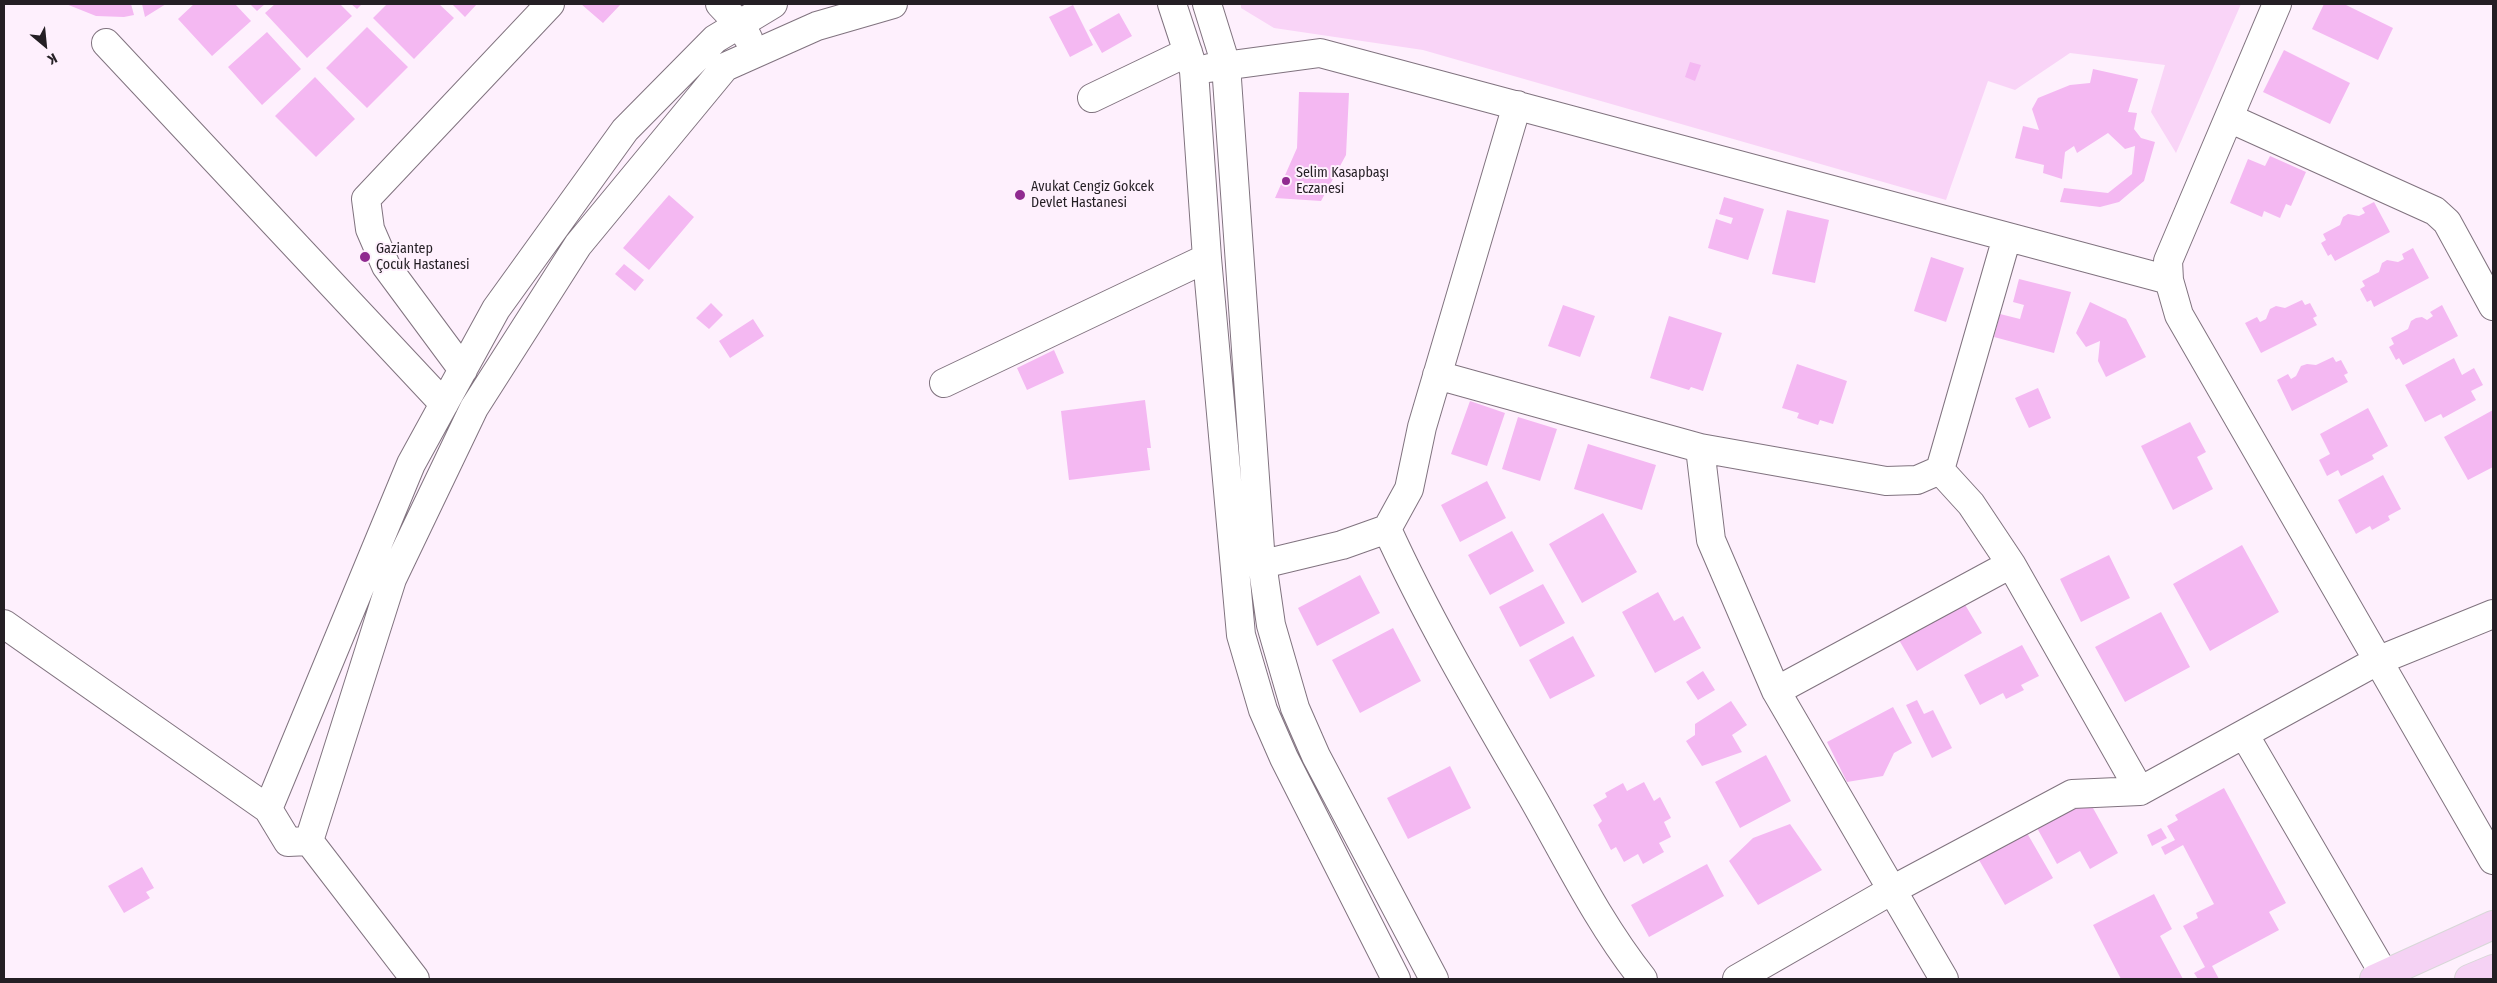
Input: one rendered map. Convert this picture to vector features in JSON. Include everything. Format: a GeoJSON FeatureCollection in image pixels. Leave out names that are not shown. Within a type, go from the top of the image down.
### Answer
{"type":"FeatureCollection","features":[{"type":"Feature","properties":{"kind":"main road"},"geometry":{"type":"LineString","coordinates":[[2379,977],[2493,925]]}},
{"type":"Feature","properties":{"kind":"main road"},"geometry":{"type":"LineString","coordinates":[[2469,979],[2493,969]]}},
{"type":"Feature","properties":{"kind":"street"},"geometry":{"type":"LineString","coordinates":[[463,370],[386,266],[370,229],[366,199],[550,4]]}},
{"type":"Feature","properties":{"kind":"street"},"geometry":{"type":"LineString","coordinates":[[720,4],[740,24],[757,52]]}},
{"type":"Feature","properties":{"kind":"street"},"geometry":{"type":"LineString","coordinates":[[268,810],[411,464],[496,309],[625,130],[715,38],[773,4]]}},
{"type":"Feature","properties":{"kind":"street"},"geometry":{"type":"LineString","coordinates":[[309,841],[392,579],[474,408],[578,245],[725,66],[817,26],[893,4]]}},
{"type":"Feature","properties":{"kind":"street"},"geometry":{"type":"LineString","coordinates":[[1172,4],[1191,62],[1241,635],[1263,710],[1284,758],[1396,979]]}},
{"type":"Feature","properties":{"kind":"street"},"geometry":{"type":"LineString","coordinates":[[1207,4],[1226,65],[1259,539],[1271,626],[1295,708],[1316,756],[1434,979]]}},
{"type":"Feature","properties":{"kind":"street"},"geometry":{"type":"LineString","coordinates":[[2277,4],[2168,261],[2169,280],[2180,315],[2493,860]]}},
{"type":"Feature","properties":{"kind":"street"},"geometry":{"type":"LineString","coordinates":[[106,43],[444,404]]}},
{"type":"Feature","properties":{"kind":"street"},"geometry":{"type":"LineString","coordinates":[[1092,98],[1191,62],[1226,65],[1320,53],[2169,280]]}},
{"type":"Feature","properties":{"kind":"street"},"geometry":{"type":"LineString","coordinates":[[1263,564],[1342,545],[1387,529],[1409,489],[1422,427],[1517,105]]}},
{"type":"Feature","properties":{"kind":"street"},"geometry":{"type":"LineString","coordinates":[[2229,118],[2435,211],[2447,222],[2493,306]]}},
{"type":"Feature","properties":{"kind":"street"},"geometry":{"type":"LineString","coordinates":[[1940,470],[2007,237]]}},
{"type":"Feature","properties":{"kind":"street"},"geometry":{"type":"LineString","coordinates":[[944,383],[1207,258]]}},
{"type":"Feature","properties":{"kind":"street"},"geometry":{"type":"LineString","coordinates":[[1437,375],[1700,448],[1886,481],[1917,480],[1940,470]]}},
{"type":"Feature","properties":{"kind":"street"},"geometry":{"type":"LineString","coordinates":[[1700,448],[1711,540],[1776,691],[1944,979]]}},
{"type":"Feature","properties":{"kind":"street"},"geometry":{"type":"LineString","coordinates":[[1940,470],[1971,504],[2011,564],[2140,791]]}},
{"type":"Feature","properties":{"kind":"street"},"geometry":{"type":"LineString","coordinates":[[1387,529],[1429,616],[1490,724],[1613,939],[1643,979]]}},
{"type":"Feature","properties":{"kind":"street"},"geometry":{"type":"LineString","coordinates":[[1776,691],[2011,564]]}},
{"type":"Feature","properties":{"kind":"street"},"geometry":{"type":"LineString","coordinates":[[1737,979],[1892,890],[2072,794],[2140,791],[2377,661],[2493,614]]}},
{"type":"Feature","properties":{"kind":"street"},"geometry":{"type":"LineString","coordinates":[[4,624],[268,810],[288,842],[309,841]]}},
{"type":"Feature","properties":{"kind":"street"},"geometry":{"type":"LineString","coordinates":[[2244,734],[2379,977]]}},
{"type":"Feature","properties":{"kind":"street"},"geometry":{"type":"LineString","coordinates":[[309,841],[415,979]]}},
{"type":"Feature","properties":{"kind":"shaded area"},"geometry":{"type":"Polygon","coordinates":[[[1241,4],[2241,4],[2176,153],[2151,112],[2165,65],[2070,53],[2015,90],[1988,81],[1946,200],[1423,50],[1274,28],[1241,8],[1241,4]]]}},
{"type":"Feature","properties":{"kind":"building"},"geometry":{"type":"Polygon","coordinates":[[[66,4],[131,4],[134,15],[124,17],[96,16],[66,4]]]}},
{"type":"Feature","properties":{"kind":"building"},"geometry":{"type":"Polygon","coordinates":[[[142,4],[166,4],[145,17],[142,4]]]}},
{"type":"Feature","properties":{"kind":"building"},"geometry":{"type":"Polygon","coordinates":[[[194,4],[235,4],[251,21],[212,56],[178,19],[194,4]]]}},
{"type":"Feature","properties":{"kind":"building"},"geometry":{"type":"Polygon","coordinates":[[[250,4],[265,4],[257,11],[250,4]]]}},
{"type":"Feature","properties":{"kind":"building"},"geometry":{"type":"Polygon","coordinates":[[[275,4],[340,4],[352,16],[307,58],[265,13],[275,4]]]}},
{"type":"Feature","properties":{"kind":"building"},"geometry":{"type":"Polygon","coordinates":[[[351,4],[362,4],[357,9],[351,4]]]}},
{"type":"Feature","properties":{"kind":"building"},"geometry":{"type":"Polygon","coordinates":[[[387,4],[439,4],[454,18],[414,59],[373,18],[387,4]]]}},
{"type":"Feature","properties":{"kind":"building"},"geometry":{"type":"Polygon","coordinates":[[[452,4],[477,4],[465,17],[452,4]]]}},
{"type":"Feature","properties":{"kind":"building"},"geometry":{"type":"Polygon","coordinates":[[[581,4],[621,4],[603,23],[581,4]]]}},
{"type":"Feature","properties":{"kind":"building"},"geometry":{"type":"Polygon","coordinates":[[[2324,4],[2344,4],[2393,28],[2378,60],[2312,29],[2324,4]]]}},
{"type":"Feature","properties":{"kind":"building"},"geometry":{"type":"Polygon","coordinates":[[[1073,5],[1093,45],[1070,57],[1049,17],[1073,5]]]}},
{"type":"Feature","properties":{"kind":"building"},"geometry":{"type":"Polygon","coordinates":[[[1119,13],[1132,36],[1102,53],[1089,30],[1119,13]]]}},
{"type":"Feature","properties":{"kind":"building"},"geometry":{"type":"Polygon","coordinates":[[[367,27],[408,67],[367,108],[326,68],[367,27]]]}},
{"type":"Feature","properties":{"kind":"building"},"geometry":{"type":"Polygon","coordinates":[[[267,32],[301,69],[262,105],[228,67],[267,32]]]}},
{"type":"Feature","properties":{"kind":"building"},"geometry":{"type":"Polygon","coordinates":[[[2284,50],[2350,83],[2330,124],[2263,92],[2284,50]]]}},
{"type":"Feature","properties":{"kind":"building"},"geometry":{"type":"Polygon","coordinates":[[[1690,62],[1701,65],[1695,81],[1685,77],[1690,62]]]}},
{"type":"Feature","properties":{"kind":"building"},"geometry":{"type":"Polygon","coordinates":[[[2093,69],[2138,79],[2128,112],[2137,113],[2134,129],[2141,138],[2155,142],[2144,181],[2119,202],[2100,207],[2060,202],[2064,188],[2108,193],[2132,174],[2135,146],[2125,149],[2108,133],[2077,153],[2074,146],[2065,152],[2062,179],[2043,173],[2044,165],[2015,158],[2023,126],[2039,130],[2032,109],[2038,98],[2070,85],[2090,83],[2093,69]]]}},
{"type":"Feature","properties":{"kind":"building"},"geometry":{"type":"Polygon","coordinates":[[[315,77],[355,119],[316,157],[275,116],[315,77]]]}},
{"type":"Feature","properties":{"kind":"building"},"geometry":{"type":"Polygon","coordinates":[[[1299,92],[1349,93],[1346,155],[1321,201],[1275,198],[1297,148],[1299,92]]]}},
{"type":"Feature","properties":{"kind":"building"},"geometry":{"type":"Polygon","coordinates":[[[2270,156],[2306,172],[2291,206],[2286,204],[2280,218],[2264,211],[2262,217],[2230,203],[2248,159],[2265,166],[2270,156]]]}},
{"type":"Feature","properties":{"kind":"building"},"geometry":{"type":"Polygon","coordinates":[[[669,195],[694,217],[649,270],[623,248],[669,195]]]}},
{"type":"Feature","properties":{"kind":"building"},"geometry":{"type":"Polygon","coordinates":[[[1724,197],[1764,209],[1748,260],[1708,248],[1716,219],[1731,224],[1733,218],[1719,214],[1724,197]]]}},
{"type":"Feature","properties":{"kind":"building"},"geometry":{"type":"Polygon","coordinates":[[[2374,202],[2390,232],[2335,261],[2331,254],[2328,256],[2321,243],[2326,240],[2323,234],[2340,225],[2343,217],[2348,214],[2359,216],[2365,213],[2362,208],[2374,202]]]}},
{"type":"Feature","properties":{"kind":"building"},"geometry":{"type":"Polygon","coordinates":[[[1787,210],[1829,220],[1815,283],[1772,274],[1787,210]]]}},
{"type":"Feature","properties":{"kind":"building"},"geometry":{"type":"Polygon","coordinates":[[[2413,248],[2429,278],[2374,307],[2371,300],[2367,302],[2360,289],[2365,286],[2362,281],[2379,272],[2382,263],[2387,260],[2398,262],[2404,259],[2402,254],[2413,248]]]}},
{"type":"Feature","properties":{"kind":"building"},"geometry":{"type":"Polygon","coordinates":[[[1931,257],[1964,268],[1946,322],[1914,311],[1931,257]]]}},
{"type":"Feature","properties":{"kind":"building"},"geometry":{"type":"Polygon","coordinates":[[[624,264],[644,280],[635,291],[615,274],[624,264]]]}},
{"type":"Feature","properties":{"kind":"building"},"geometry":{"type":"Polygon","coordinates":[[[2019,279],[2071,292],[2054,353],[1994,337],[2000,314],[2020,319],[2024,305],[2013,302],[2019,279]]]}},
{"type":"Feature","properties":{"kind":"building"},"geometry":{"type":"Polygon","coordinates":[[[2302,300],[2305,305],[2310,303],[2317,316],[2313,318],[2317,325],[2261,353],[2245,323],[2257,317],[2260,322],[2266,319],[2270,309],[2276,306],[2285,308],[2302,300]]]}},
{"type":"Feature","properties":{"kind":"building"},"geometry":{"type":"Polygon","coordinates":[[[2090,302],[2126,319],[2146,357],[2106,377],[2098,361],[2100,341],[2086,347],[2076,333],[2090,302]]]}},
{"type":"Feature","properties":{"kind":"building"},"geometry":{"type":"Polygon","coordinates":[[[711,303],[723,315],[709,329],[696,318],[711,303]]]}},
{"type":"Feature","properties":{"kind":"building"},"geometry":{"type":"Polygon","coordinates":[[[1563,305],[1595,316],[1580,357],[1548,346],[1563,305]]]}},
{"type":"Feature","properties":{"kind":"building"},"geometry":{"type":"Polygon","coordinates":[[[2442,305],[2458,336],[2403,365],[2399,358],[2396,360],[2389,347],[2394,344],[2391,338],[2408,329],[2411,321],[2416,318],[2422,317],[2427,320],[2433,316],[2430,312],[2442,305]]]}},
{"type":"Feature","properties":{"kind":"building"},"geometry":{"type":"Polygon","coordinates":[[[1669,316],[1722,333],[1703,391],[1691,387],[1689,390],[1650,378],[1669,316]]]}},
{"type":"Feature","properties":{"kind":"building"},"geometry":{"type":"Polygon","coordinates":[[[753,319],[764,336],[730,358],[719,341],[753,319]]]}},
{"type":"Feature","properties":{"kind":"building"},"geometry":{"type":"Polygon","coordinates":[[[1054,350],[1064,373],[1027,390],[1017,368],[1054,350]]]}},
{"type":"Feature","properties":{"kind":"building"},"geometry":{"type":"Polygon","coordinates":[[[2333,357],[2336,362],[2341,360],[2348,373],[2344,375],[2348,382],[2292,411],[2277,380],[2288,374],[2291,379],[2296,376],[2301,366],[2307,364],[2316,365],[2333,357]]]}},
{"type":"Feature","properties":{"kind":"building"},"geometry":{"type":"Polygon","coordinates":[[[2454,358],[2462,375],[2474,368],[2483,385],[2471,391],[2476,400],[2443,418],[2441,414],[2425,422],[2405,385],[2454,358]]]}},
{"type":"Feature","properties":{"kind":"building"},"geometry":{"type":"Polygon","coordinates":[[[1797,364],[1847,381],[1833,424],[1820,420],[1818,425],[1797,418],[1799,413],[1782,408],[1797,364]]]}},
{"type":"Feature","properties":{"kind":"building"},"geometry":{"type":"Polygon","coordinates":[[[2038,388],[2051,418],[2029,428],[2015,398],[2038,388]]]}},
{"type":"Feature","properties":{"kind":"building"},"geometry":{"type":"Polygon","coordinates":[[[1145,400],[1151,448],[1147,448],[1150,470],[1069,480],[1061,411],[1145,400]]]}},
{"type":"Feature","properties":{"kind":"building"},"geometry":{"type":"Polygon","coordinates":[[[1470,401],[1505,413],[1487,466],[1451,454],[1470,401]]]}},
{"type":"Feature","properties":{"kind":"building"},"geometry":{"type":"Polygon","coordinates":[[[2368,408],[2388,446],[2372,455],[2374,459],[2341,476],[2338,470],[2327,476],[2319,460],[2330,454],[2320,434],[2368,408]]]}},
{"type":"Feature","properties":{"kind":"building"},"geometry":{"type":"Polygon","coordinates":[[[2493,410],[2493,467],[2468,480],[2444,437],[2493,410]]]}},
{"type":"Feature","properties":{"kind":"building"},"geometry":{"type":"Polygon","coordinates":[[[1518,417],[1557,429],[1540,481],[1502,469],[1518,417]]]}},
{"type":"Feature","properties":{"kind":"building"},"geometry":{"type":"Polygon","coordinates":[[[2190,422],[2206,452],[2197,457],[2213,489],[2173,510],[2141,446],[2190,422]]]}},
{"type":"Feature","properties":{"kind":"building"},"geometry":{"type":"Polygon","coordinates":[[[1588,444],[1656,465],[1642,510],[1574,489],[1588,444]]]}},
{"type":"Feature","properties":{"kind":"building"},"geometry":{"type":"Polygon","coordinates":[[[2383,475],[2401,509],[2388,516],[2390,520],[2372,530],[2370,526],[2356,534],[2338,500],[2383,475]]]}},
{"type":"Feature","properties":{"kind":"building"},"geometry":{"type":"Polygon","coordinates":[[[1487,481],[1506,518],[1460,542],[1441,505],[1487,481]]]}},
{"type":"Feature","properties":{"kind":"building"},"geometry":{"type":"Polygon","coordinates":[[[1603,513],[1637,572],[1582,603],[1549,544],[1603,513]]]}},
{"type":"Feature","properties":{"kind":"building"},"geometry":{"type":"Polygon","coordinates":[[[1512,531],[1534,571],[1490,595],[1468,555],[1512,531]]]}},
{"type":"Feature","properties":{"kind":"building"},"geometry":{"type":"Polygon","coordinates":[[[2242,545],[2279,612],[2210,651],[2173,584],[2242,545]]]}},
{"type":"Feature","properties":{"kind":"building"},"geometry":{"type":"Polygon","coordinates":[[[2109,555],[2130,598],[2081,622],[2060,579],[2109,555]]]}},
{"type":"Feature","properties":{"kind":"building"},"geometry":{"type":"Polygon","coordinates":[[[1360,575],[1380,613],[1317,646],[1298,608],[1360,575]]]}},
{"type":"Feature","properties":{"kind":"building"},"geometry":{"type":"Polygon","coordinates":[[[1543,584],[1565,623],[1520,647],[1499,607],[1543,584]]]}},
{"type":"Feature","properties":{"kind":"building"},"geometry":{"type":"Polygon","coordinates":[[[1658,592],[1674,621],[1683,616],[1701,648],[1655,673],[1622,612],[1658,592]]]}},
{"type":"Feature","properties":{"kind":"building"},"geometry":{"type":"Polygon","coordinates":[[[1964,603],[1982,633],[1917,671],[1899,640],[1964,603]]]}},
{"type":"Feature","properties":{"kind":"building"},"geometry":{"type":"Polygon","coordinates":[[[2161,612],[2190,667],[2125,702],[2095,647],[2161,612]]]}},
{"type":"Feature","properties":{"kind":"building"},"geometry":{"type":"Polygon","coordinates":[[[1393,628],[1421,681],[1360,713],[1332,660],[1393,628]]]}},
{"type":"Feature","properties":{"kind":"building"},"geometry":{"type":"Polygon","coordinates":[[[1573,636],[1595,676],[1550,699],[1529,660],[1573,636]]]}},
{"type":"Feature","properties":{"kind":"building"},"geometry":{"type":"Polygon","coordinates":[[[2022,645],[2039,676],[2021,685],[2024,690],[2006,699],[2003,693],[1980,705],[1964,675],[2022,645]]]}},
{"type":"Feature","properties":{"kind":"building"},"geometry":{"type":"Polygon","coordinates":[[[1703,671],[1715,690],[1698,700],[1686,682],[1703,671]]]}},
{"type":"Feature","properties":{"kind":"building"},"geometry":{"type":"Polygon","coordinates":[[[1917,700],[1924,714],[1933,710],[1952,748],[1932,758],[1906,705],[1917,700]]]}},
{"type":"Feature","properties":{"kind":"building"},"geometry":{"type":"Polygon","coordinates":[[[1731,701],[1747,725],[1732,735],[1742,752],[1702,766],[1686,741],[1695,735],[1695,724],[1731,701]]]}},
{"type":"Feature","properties":{"kind":"building"},"geometry":{"type":"Polygon","coordinates":[[[1893,707],[1912,743],[1894,753],[1883,776],[1847,782],[1827,742],[1893,707]]]}},
{"type":"Feature","properties":{"kind":"building"},"geometry":{"type":"Polygon","coordinates":[[[1766,755],[1791,801],[1740,828],[1715,782],[1766,755]]]}},
{"type":"Feature","properties":{"kind":"building"},"geometry":{"type":"Polygon","coordinates":[[[1450,766],[1471,808],[1408,839],[1387,798],[1450,766]]]}},
{"type":"Feature","properties":{"kind":"building"},"geometry":{"type":"Polygon","coordinates":[[[1644,782],[1654,801],[1660,797],[1671,818],[1664,822],[1671,837],[1659,843],[1664,852],[1643,864],[1638,854],[1624,862],[1616,847],[1611,850],[1598,825],[1602,821],[1593,805],[1607,797],[1605,793],[1623,783],[1627,791],[1644,782]]]}},
{"type":"Feature","properties":{"kind":"building"},"geometry":{"type":"Polygon","coordinates":[[[2224,788],[2286,903],[2269,912],[2279,930],[2212,966],[2219,979],[2198,979],[2194,973],[2205,967],[2183,926],[2198,918],[2196,913],[2214,904],[2183,845],[2165,855],[2161,847],[2175,840],[2167,826],[2178,820],[2175,815],[2224,788]]]}},
{"type":"Feature","properties":{"kind":"building"},"geometry":{"type":"Polygon","coordinates":[[[2088,799],[2118,853],[2090,869],[2080,851],[2057,864],[2037,828],[2088,799]]]}},
{"type":"Feature","properties":{"kind":"building"},"geometry":{"type":"Polygon","coordinates":[[[1790,824],[1822,870],[1758,905],[1729,861],[1753,838],[1790,824]]]}},
{"type":"Feature","properties":{"kind":"building"},"geometry":{"type":"Polygon","coordinates":[[[2161,828],[2167,838],[2152,846],[2147,835],[2161,828]]]}},
{"type":"Feature","properties":{"kind":"building"},"geometry":{"type":"Polygon","coordinates":[[[2027,833],[2053,878],[2005,905],[1979,860],[2027,833]]]}},
{"type":"Feature","properties":{"kind":"building"},"geometry":{"type":"Polygon","coordinates":[[[1707,864],[1724,896],[1649,937],[1631,905],[1707,864]]]}},
{"type":"Feature","properties":{"kind":"building"},"geometry":{"type":"Polygon","coordinates":[[[142,867],[154,888],[146,892],[150,898],[124,913],[108,886],[142,867]]]}},
{"type":"Feature","properties":{"kind":"building"},"geometry":{"type":"Polygon","coordinates":[[[2154,894],[2172,929],[2160,936],[2183,979],[2121,979],[2093,925],[2154,894]]]}},
{"type":"Feature","properties":{"kind":"place","name":"Selim Kasapbaşı Eczanesi"},"geometry":{"type":"Point","coordinates":[1286,181]}},
{"type":"Feature","properties":{"kind":"place","name":"Avukat Cengiz Gokcek Devlet Hastanesi"},"geometry":{"type":"Point","coordinates":[1020,195]}},
{"type":"Feature","properties":{"kind":"place","name":"Gaziantep Çocuk Hastanesi"},"geometry":{"type":"Point","coordinates":[365,257]}}]}
